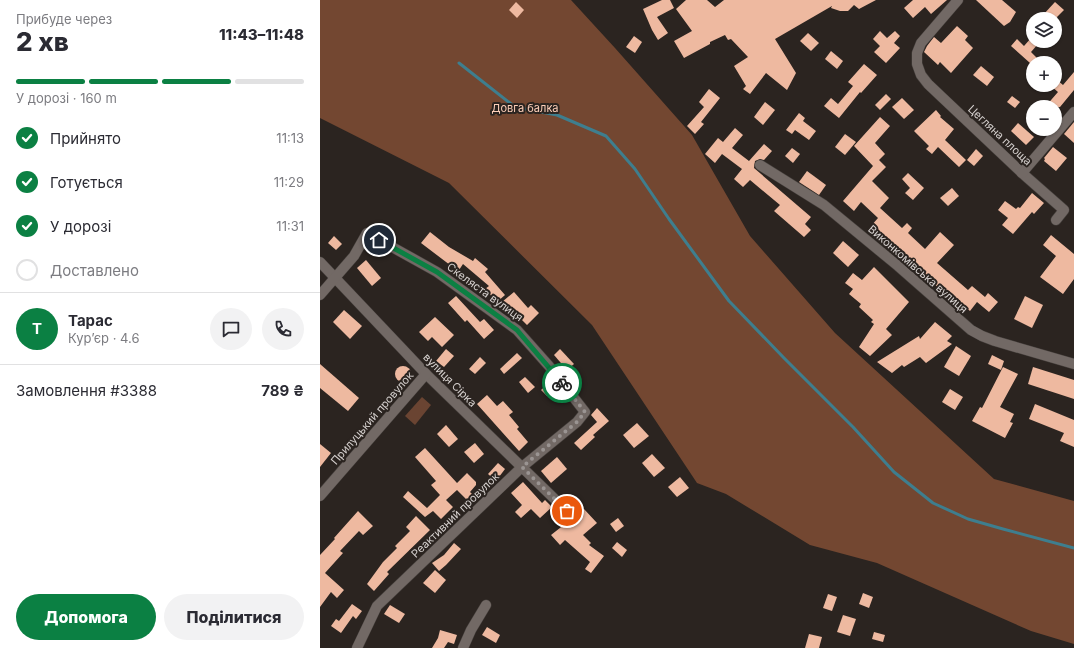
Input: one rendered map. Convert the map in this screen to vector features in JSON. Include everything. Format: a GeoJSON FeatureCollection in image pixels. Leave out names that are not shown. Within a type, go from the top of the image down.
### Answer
{"type":"FeatureCollection","features":[{"type":"Feature","properties":{"kind":"street","name":"Цегляна площа"},"geometry":{"type":"LineString","coordinates":[[958,0],[921,43],[917,53],[917,64],[921,75],[928,84],[1064,210],[1056,220]]}},
{"type":"Feature","properties":{"kind":"street"},"geometry":{"type":"LineString","coordinates":[[1022,172],[1074,112]]}},
{"type":"Feature","properties":{"kind":"street","name":"Виконкомівська вулиця"},"geometry":{"type":"LineString","coordinates":[[760,165],[824,205],[898,266],[971,330],[995,341],[1074,364]]}},
{"type":"Feature","properties":{"kind":"street","name":"Скеляста вулиця"},"geometry":{"type":"LineString","coordinates":[[335,277],[354,256],[367,233],[437,272],[517,330],[549,366],[585,412]]}},
{"type":"Feature","properties":{"kind":"street","name":"вулиця Сірка"},"geometry":{"type":"LineString","coordinates":[[320,262],[426,374],[567,511]]}},
{"type":"Feature","properties":{"kind":"street"},"geometry":{"type":"LineString","coordinates":[[320,295],[335,277]]}},
{"type":"Feature","properties":{"kind":"street","name":"Прилуцький провулок"},"geometry":{"type":"LineString","coordinates":[[320,496],[426,374]]}},
{"type":"Feature","properties":{"kind":"street","name":"Реактивний провулок"},"geometry":{"type":"LineString","coordinates":[[357,648],[377,606],[522,467],[577,422],[585,412]]}},
{"type":"Feature","properties":{"kind":"street"},"geometry":{"type":"LineString","coordinates":[[463,648],[486,605]]}},
{"type":"Feature","properties":{"kind":"shaded area"},"geometry":{"type":"Polygon","coordinates":[[[422,397],[431,405],[415,425],[405,416],[422,397]]]}},
{"type":"Feature","properties":{"kind":"green space","name":"Довга балка"},"geometry":{"type":"Polygon","coordinates":[[[320,0],[571,0],[692,135],[750,236],[835,333],[994,479],[1074,501],[1074,644],[1031,631],[877,563],[810,545],[726,494],[697,483],[592,325],[449,183],[320,118],[320,0]]]}},
{"type":"Feature","properties":{"kind":"building"},"geometry":{"type":"Polygon","coordinates":[[[662,0],[670,0],[674,8],[657,17],[668,33],[658,40],[643,9],[662,0]]]}},
{"type":"Feature","properties":{"kind":"building"},"geometry":{"type":"Polygon","coordinates":[[[686,0],[707,0],[715,7],[724,0],[876,0],[859,9],[854,5],[848,11],[840,11],[831,8],[832,6],[775,39],[796,73],[787,90],[766,73],[750,94],[743,89],[746,86],[734,66],[748,57],[731,39],[728,40],[725,35],[710,42],[710,44],[684,58],[674,41],[692,31],[676,9],[686,0]]]}},
{"type":"Feature","properties":{"kind":"building"},"geometry":{"type":"Polygon","coordinates":[[[913,0],[947,0],[931,14],[925,7],[913,18],[904,8],[913,0]]]}},
{"type":"Feature","properties":{"kind":"building"},"geometry":{"type":"Polygon","coordinates":[[[976,0],[1002,0],[1016,12],[1010,22],[1004,26],[976,0]]]}},
{"type":"Feature","properties":{"kind":"building"},"geometry":{"type":"Polygon","coordinates":[[[516,2],[524,10],[517,18],[509,10],[516,2]]]}},
{"type":"Feature","properties":{"kind":"building"},"geometry":{"type":"Polygon","coordinates":[[[1055,2],[1064,10],[1062,12],[1046,12],[1055,2]]]}},
{"type":"Feature","properties":{"kind":"building"},"geometry":{"type":"Polygon","coordinates":[[[957,26],[968,36],[965,40],[973,48],[951,73],[940,62],[938,65],[924,52],[934,37],[941,43],[957,26]]]}},
{"type":"Feature","properties":{"kind":"building"},"geometry":{"type":"Polygon","coordinates":[[[880,31],[887,38],[895,31],[900,36],[894,43],[900,48],[886,63],[874,52],[880,46],[873,39],[880,31]]]}},
{"type":"Feature","properties":{"kind":"building"},"geometry":{"type":"Polygon","coordinates":[[[808,33],[819,43],[811,51],[800,41],[808,33]]]}},
{"type":"Feature","properties":{"kind":"building"},"geometry":{"type":"Polygon","coordinates":[[[634,36],[642,42],[635,53],[626,47],[634,36]]]}},
{"type":"Feature","properties":{"kind":"building"},"geometry":{"type":"Polygon","coordinates":[[[1017,39],[1024,46],[1026,44],[1026,48],[1034,48],[1031,52],[1035,56],[1026,56],[1026,59],[1011,46],[1017,39]]]}},
{"type":"Feature","properties":{"kind":"building"},"geometry":{"type":"Polygon","coordinates":[[[831,51],[843,61],[837,69],[825,59],[831,51]]]}},
{"type":"Feature","properties":{"kind":"building"},"geometry":{"type":"Polygon","coordinates":[[[864,64],[877,75],[861,93],[860,92],[839,118],[824,106],[831,98],[838,104],[853,86],[848,82],[864,64]]]}},
{"type":"Feature","properties":{"kind":"building"},"geometry":{"type":"Polygon","coordinates":[[[981,66],[994,77],[987,86],[973,75],[981,66]]]}},
{"type":"Feature","properties":{"kind":"building"},"geometry":{"type":"Polygon","coordinates":[[[1074,72],[1074,90],[1062,105],[1062,100],[1051,100],[1058,92],[1062,92],[1062,84],[1063,85],[1074,72]]]}},
{"type":"Feature","properties":{"kind":"building"},"geometry":{"type":"Polygon","coordinates":[[[709,89],[720,98],[701,122],[704,124],[695,134],[687,126],[704,107],[699,102],[709,89]]]}},
{"type":"Feature","properties":{"kind":"building"},"geometry":{"type":"Polygon","coordinates":[[[886,94],[891,99],[880,110],[875,105],[886,94]]]}},
{"type":"Feature","properties":{"kind":"building"},"geometry":{"type":"Polygon","coordinates":[[[1012,96],[1020,102],[1015,108],[1007,102],[1012,96]]]}},
{"type":"Feature","properties":{"kind":"building"},"geometry":{"type":"Polygon","coordinates":[[[902,98],[914,110],[904,119],[892,107],[902,98]]]}},
{"type":"Feature","properties":{"kind":"building"},"geometry":{"type":"Polygon","coordinates":[[[765,102],[775,110],[763,125],[754,117],[765,102]]]}},
{"type":"Feature","properties":{"kind":"building"},"geometry":{"type":"Polygon","coordinates":[[[936,110],[941,116],[940,117],[954,129],[945,140],[966,160],[959,167],[938,147],[932,154],[926,149],[929,146],[914,131],[936,110]]]}},
{"type":"Feature","properties":{"kind":"building"},"geometry":{"type":"Polygon","coordinates":[[[799,113],[805,118],[803,121],[816,131],[809,140],[795,130],[792,134],[786,130],[799,113]]]}},
{"type":"Feature","properties":{"kind":"building"},"geometry":{"type":"Polygon","coordinates":[[[880,117],[890,126],[875,143],[885,154],[879,160],[886,167],[872,181],[889,198],[880,208],[902,228],[907,223],[912,228],[908,233],[925,249],[940,232],[954,245],[937,263],[968,290],[972,286],[985,297],[988,293],[998,302],[989,312],[977,302],[970,311],[950,293],[948,296],[920,272],[918,275],[905,264],[909,259],[871,226],[878,218],[861,202],[854,211],[843,201],[873,166],[854,146],[880,117]]]}},
{"type":"Feature","properties":{"kind":"building"},"geometry":{"type":"Polygon","coordinates":[[[1074,122],[1074,143],[1064,134],[1074,122]]]}},
{"type":"Feature","properties":{"kind":"building"},"geometry":{"type":"Polygon","coordinates":[[[1018,123],[1026,130],[1026,136],[1034,137],[1026,145],[1011,131],[1018,123]]]}},
{"type":"Feature","properties":{"kind":"building"},"geometry":{"type":"Polygon","coordinates":[[[735,128],[743,135],[732,148],[749,161],[764,144],[772,151],[764,160],[760,159],[755,161],[754,168],[811,217],[805,224],[811,230],[804,237],[774,211],[780,205],[750,180],[743,187],[734,179],[742,169],[722,154],[715,163],[705,154],[718,138],[723,142],[735,128]]]}},
{"type":"Feature","properties":{"kind":"building"},"geometry":{"type":"Polygon","coordinates":[[[845,134],[856,142],[845,155],[835,147],[845,134]]]}},
{"type":"Feature","properties":{"kind":"building"},"geometry":{"type":"Polygon","coordinates":[[[1053,147],[1067,158],[1056,171],[1044,161],[1044,158],[1053,147]]]}},
{"type":"Feature","properties":{"kind":"building"},"geometry":{"type":"Polygon","coordinates":[[[792,148],[800,154],[793,163],[785,156],[792,148]]]}},
{"type":"Feature","properties":{"kind":"building"},"geometry":{"type":"Polygon","coordinates":[[[976,149],[983,156],[974,166],[967,160],[976,149]]]}},
{"type":"Feature","properties":{"kind":"building"},"geometry":{"type":"Polygon","coordinates":[[[807,171],[826,185],[819,195],[799,182],[807,171]]]}},
{"type":"Feature","properties":{"kind":"building"},"geometry":{"type":"Polygon","coordinates":[[[908,173],[924,188],[913,200],[905,193],[910,188],[902,179],[908,173]]]}},
{"type":"Feature","properties":{"kind":"building"},"geometry":{"type":"Polygon","coordinates":[[[952,188],[959,196],[948,206],[940,198],[952,188]]]}},
{"type":"Feature","properties":{"kind":"building"},"geometry":{"type":"Polygon","coordinates":[[[1032,193],[1044,203],[1034,214],[1032,212],[1013,234],[1002,225],[1008,218],[998,210],[1005,201],[1016,209],[1018,207],[1020,208],[1032,193]]]}},
{"type":"Feature","properties":{"kind":"building"},"geometry":{"type":"Polygon","coordinates":[[[430,232],[449,247],[473,261],[475,258],[488,269],[485,272],[505,295],[497,302],[485,289],[489,286],[463,264],[459,270],[421,243],[430,232]]]}},
{"type":"Feature","properties":{"kind":"building"},"geometry":{"type":"Polygon","coordinates":[[[1051,235],[1074,254],[1074,279],[1063,294],[1040,277],[1056,256],[1043,245],[1051,235]]]}},
{"type":"Feature","properties":{"kind":"building"},"geometry":{"type":"Polygon","coordinates":[[[334,236],[342,244],[336,250],[328,243],[334,236]]]}},
{"type":"Feature","properties":{"kind":"building"},"geometry":{"type":"Polygon","coordinates":[[[843,241],[859,255],[848,267],[833,253],[843,241]]]}},
{"type":"Feature","properties":{"kind":"building"},"geometry":{"type":"Polygon","coordinates":[[[366,260],[381,278],[372,286],[357,268],[366,260]]]}},
{"type":"Feature","properties":{"kind":"building"},"geometry":{"type":"Polygon","coordinates":[[[874,267],[909,302],[886,329],[892,335],[870,356],[859,347],[874,324],[871,322],[873,320],[859,307],[861,304],[849,294],[853,289],[845,283],[853,273],[862,280],[874,267]]]}},
{"type":"Feature","properties":{"kind":"building"},"geometry":{"type":"Polygon","coordinates":[[[514,292],[528,308],[531,305],[539,313],[527,325],[513,311],[511,313],[502,302],[514,292]]]}},
{"type":"Feature","properties":{"kind":"building"},"geometry":{"type":"Polygon","coordinates":[[[456,296],[480,322],[484,319],[494,330],[484,339],[467,320],[465,322],[448,303],[456,296]]]}},
{"type":"Feature","properties":{"kind":"building"},"geometry":{"type":"Polygon","coordinates":[[[1025,296],[1043,305],[1032,328],[1014,319],[1025,296]]]}},
{"type":"Feature","properties":{"kind":"building"},"geometry":{"type":"Polygon","coordinates":[[[344,310],[362,326],[350,339],[333,322],[344,310]]]}},
{"type":"Feature","properties":{"kind":"building"},"geometry":{"type":"Polygon","coordinates":[[[435,317],[454,335],[442,347],[432,337],[428,341],[419,332],[435,317]]]}},
{"type":"Feature","properties":{"kind":"building"},"geometry":{"type":"Polygon","coordinates":[[[935,322],[952,336],[947,341],[952,344],[926,363],[920,357],[904,367],[902,365],[892,373],[877,362],[919,336],[920,339],[935,322]]]}},
{"type":"Feature","properties":{"kind":"building"},"geometry":{"type":"Polygon","coordinates":[[[956,346],[971,356],[959,376],[944,367],[956,346]]]}},
{"type":"Feature","properties":{"kind":"building"},"geometry":{"type":"Polygon","coordinates":[[[446,349],[454,356],[444,367],[436,361],[446,349]]]}},
{"type":"Feature","properties":{"kind":"building"},"geometry":{"type":"Polygon","coordinates":[[[560,349],[574,364],[567,370],[554,355],[560,349]]]}},
{"type":"Feature","properties":{"kind":"building"},"geometry":{"type":"Polygon","coordinates":[[[517,353],[522,358],[504,374],[500,369],[517,353]]]}},
{"type":"Feature","properties":{"kind":"building"},"geometry":{"type":"Polygon","coordinates":[[[992,355],[1004,361],[1001,370],[988,364],[992,355]]]}},
{"type":"Feature","properties":{"kind":"building"},"geometry":{"type":"Polygon","coordinates":[[[480,357],[486,363],[475,374],[469,369],[480,357]]]}},
{"type":"Feature","properties":{"kind":"building"},"geometry":{"type":"Polygon","coordinates":[[[320,364],[359,398],[348,411],[320,388],[320,364]]]}},
{"type":"Feature","properties":{"kind":"building"},"geometry":{"type":"Polygon","coordinates":[[[403,366],[409,368],[411,374],[409,380],[403,382],[397,380],[395,374],[397,368],[403,366]]]}},
{"type":"Feature","properties":{"kind":"building"},"geometry":{"type":"Polygon","coordinates":[[[1003,367],[1018,374],[1000,407],[1014,414],[1010,422],[1013,423],[1005,438],[972,421],[980,407],[982,408],[1003,367]]]}},
{"type":"Feature","properties":{"kind":"building"},"geometry":{"type":"Polygon","coordinates":[[[1033,367],[1074,380],[1074,399],[1028,384],[1033,367]]]}},
{"type":"Feature","properties":{"kind":"building"},"geometry":{"type":"Polygon","coordinates":[[[525,377],[535,387],[528,393],[519,382],[525,377]]]}},
{"type":"Feature","properties":{"kind":"building"},"geometry":{"type":"Polygon","coordinates":[[[549,383],[555,389],[547,396],[541,390],[549,383]]]}},
{"type":"Feature","properties":{"kind":"building"},"geometry":{"type":"Polygon","coordinates":[[[950,389],[963,397],[955,410],[942,402],[950,389]]]}},
{"type":"Feature","properties":{"kind":"building"},"geometry":{"type":"Polygon","coordinates":[[[487,395],[497,406],[503,401],[513,412],[509,415],[519,427],[517,429],[528,442],[519,451],[477,404],[487,395]]]}},
{"type":"Feature","properties":{"kind":"building"},"geometry":{"type":"Polygon","coordinates":[[[1035,404],[1074,420],[1074,447],[1060,441],[1064,433],[1029,419],[1035,404]]]}},
{"type":"Feature","properties":{"kind":"building"},"geometry":{"type":"Polygon","coordinates":[[[597,408],[609,421],[593,435],[595,437],[581,450],[574,443],[597,422],[591,415],[597,408]]]}},
{"type":"Feature","properties":{"kind":"building"},"geometry":{"type":"Polygon","coordinates":[[[637,423],[649,436],[634,448],[623,435],[637,423]]]}},
{"type":"Feature","properties":{"kind":"building"},"geometry":{"type":"Polygon","coordinates":[[[446,425],[458,439],[449,447],[437,434],[446,425]]]}},
{"type":"Feature","properties":{"kind":"building"},"geometry":{"type":"Polygon","coordinates":[[[475,443],[484,454],[474,463],[464,452],[475,443]]]}},
{"type":"Feature","properties":{"kind":"building"},"geometry":{"type":"Polygon","coordinates":[[[320,444],[331,453],[320,467],[320,444]]]}},
{"type":"Feature","properties":{"kind":"building"},"geometry":{"type":"Polygon","coordinates":[[[425,448],[457,483],[467,473],[476,482],[476,485],[470,492],[474,496],[468,501],[457,490],[446,500],[453,507],[441,519],[433,511],[425,517],[403,497],[408,491],[427,508],[440,495],[431,485],[436,481],[415,457],[425,448]]]}},
{"type":"Feature","properties":{"kind":"building"},"geometry":{"type":"Polygon","coordinates":[[[652,454],[665,468],[654,477],[642,463],[652,454]]]}},
{"type":"Feature","properties":{"kind":"building"},"geometry":{"type":"Polygon","coordinates":[[[557,457],[567,469],[551,483],[541,471],[557,457]]]}},
{"type":"Feature","properties":{"kind":"building"},"geometry":{"type":"Polygon","coordinates":[[[498,463],[505,469],[496,481],[488,474],[498,463]]]}},
{"type":"Feature","properties":{"kind":"building"},"geometry":{"type":"Polygon","coordinates":[[[680,477],[689,488],[677,497],[668,487],[680,477]]]}},
{"type":"Feature","properties":{"kind":"building"},"geometry":{"type":"Polygon","coordinates":[[[523,482],[542,503],[545,500],[552,507],[540,518],[531,509],[521,518],[515,512],[522,505],[511,493],[523,482]]]}},
{"type":"Feature","properties":{"kind":"building"},"geometry":{"type":"Polygon","coordinates":[[[584,509],[597,523],[583,535],[591,543],[589,545],[604,556],[591,573],[585,569],[590,562],[565,540],[560,545],[551,535],[584,509]]]}},
{"type":"Feature","properties":{"kind":"building"},"geometry":{"type":"Polygon","coordinates":[[[358,511],[373,526],[363,535],[359,531],[340,551],[343,553],[325,573],[344,590],[337,598],[331,592],[320,607],[320,555],[358,511]]]}},
{"type":"Feature","properties":{"kind":"building"},"geometry":{"type":"Polygon","coordinates":[[[416,516],[430,530],[387,572],[389,574],[374,591],[367,584],[383,562],[397,548],[395,546],[410,531],[406,527],[416,516]]]}},
{"type":"Feature","properties":{"kind":"building"},"geometry":{"type":"Polygon","coordinates":[[[618,518],[624,526],[616,532],[610,524],[618,518]]]}},
{"type":"Feature","properties":{"kind":"building"},"geometry":{"type":"Polygon","coordinates":[[[617,542],[627,550],[622,557],[612,548],[617,542]]]}},
{"type":"Feature","properties":{"kind":"building"},"geometry":{"type":"Polygon","coordinates":[[[454,543],[461,549],[439,571],[432,563],[444,555],[454,543]]]}},
{"type":"Feature","properties":{"kind":"building"},"geometry":{"type":"Polygon","coordinates":[[[435,570],[446,580],[435,593],[423,583],[435,570]]]}},
{"type":"Feature","properties":{"kind":"building"},"geometry":{"type":"Polygon","coordinates":[[[863,593],[873,597],[869,608],[859,604],[863,593]]]}},
{"type":"Feature","properties":{"kind":"building"},"geometry":{"type":"Polygon","coordinates":[[[828,594],[837,597],[832,611],[823,608],[828,594]]]}},
{"type":"Feature","properties":{"kind":"building"},"geometry":{"type":"Polygon","coordinates":[[[352,604],[362,611],[356,619],[353,616],[341,633],[331,626],[336,619],[339,621],[352,604]]]}},
{"type":"Feature","properties":{"kind":"building"},"geometry":{"type":"Polygon","coordinates":[[[390,605],[405,614],[399,623],[384,614],[390,605]]]}},
{"type":"Feature","properties":{"kind":"building"},"geometry":{"type":"Polygon","coordinates":[[[843,615],[856,619],[850,636],[837,632],[843,615]]]}},
{"type":"Feature","properties":{"kind":"building"},"geometry":{"type":"Polygon","coordinates":[[[487,627],[500,635],[496,643],[482,635],[487,627]]]}},
{"type":"Feature","properties":{"kind":"building"},"geometry":{"type":"Polygon","coordinates":[[[440,630],[457,635],[454,644],[448,642],[444,648],[432,648],[438,638],[440,630]]]}},
{"type":"Feature","properties":{"kind":"building"},"geometry":{"type":"Polygon","coordinates":[[[874,632],[885,635],[883,642],[872,639],[874,632]]]}},
{"type":"Feature","properties":{"kind":"building"},"geometry":{"type":"Polygon","coordinates":[[[809,634],[822,637],[819,648],[805,648],[809,634]]]}},
{"type":"Feature","properties":{"kind":"waterway"},"geometry":{"type":"LineString","coordinates":[[459,63],[515,107],[557,115],[606,136],[635,169],[669,219],[729,301],[853,427],[894,472],[933,503],[968,519],[1074,548]]}},
{"type":"Feature","properties":{"kind":"way so far"},"geometry":{"type":"LineString","coordinates":[[562,383],[585,412],[577,422],[522,467],[567,511]]}},
{"type":"Feature","properties":{"kind":"route"},"geometry":{"type":"LineString","coordinates":[[379,240],[437,272],[517,330],[562,383]]}}]}
